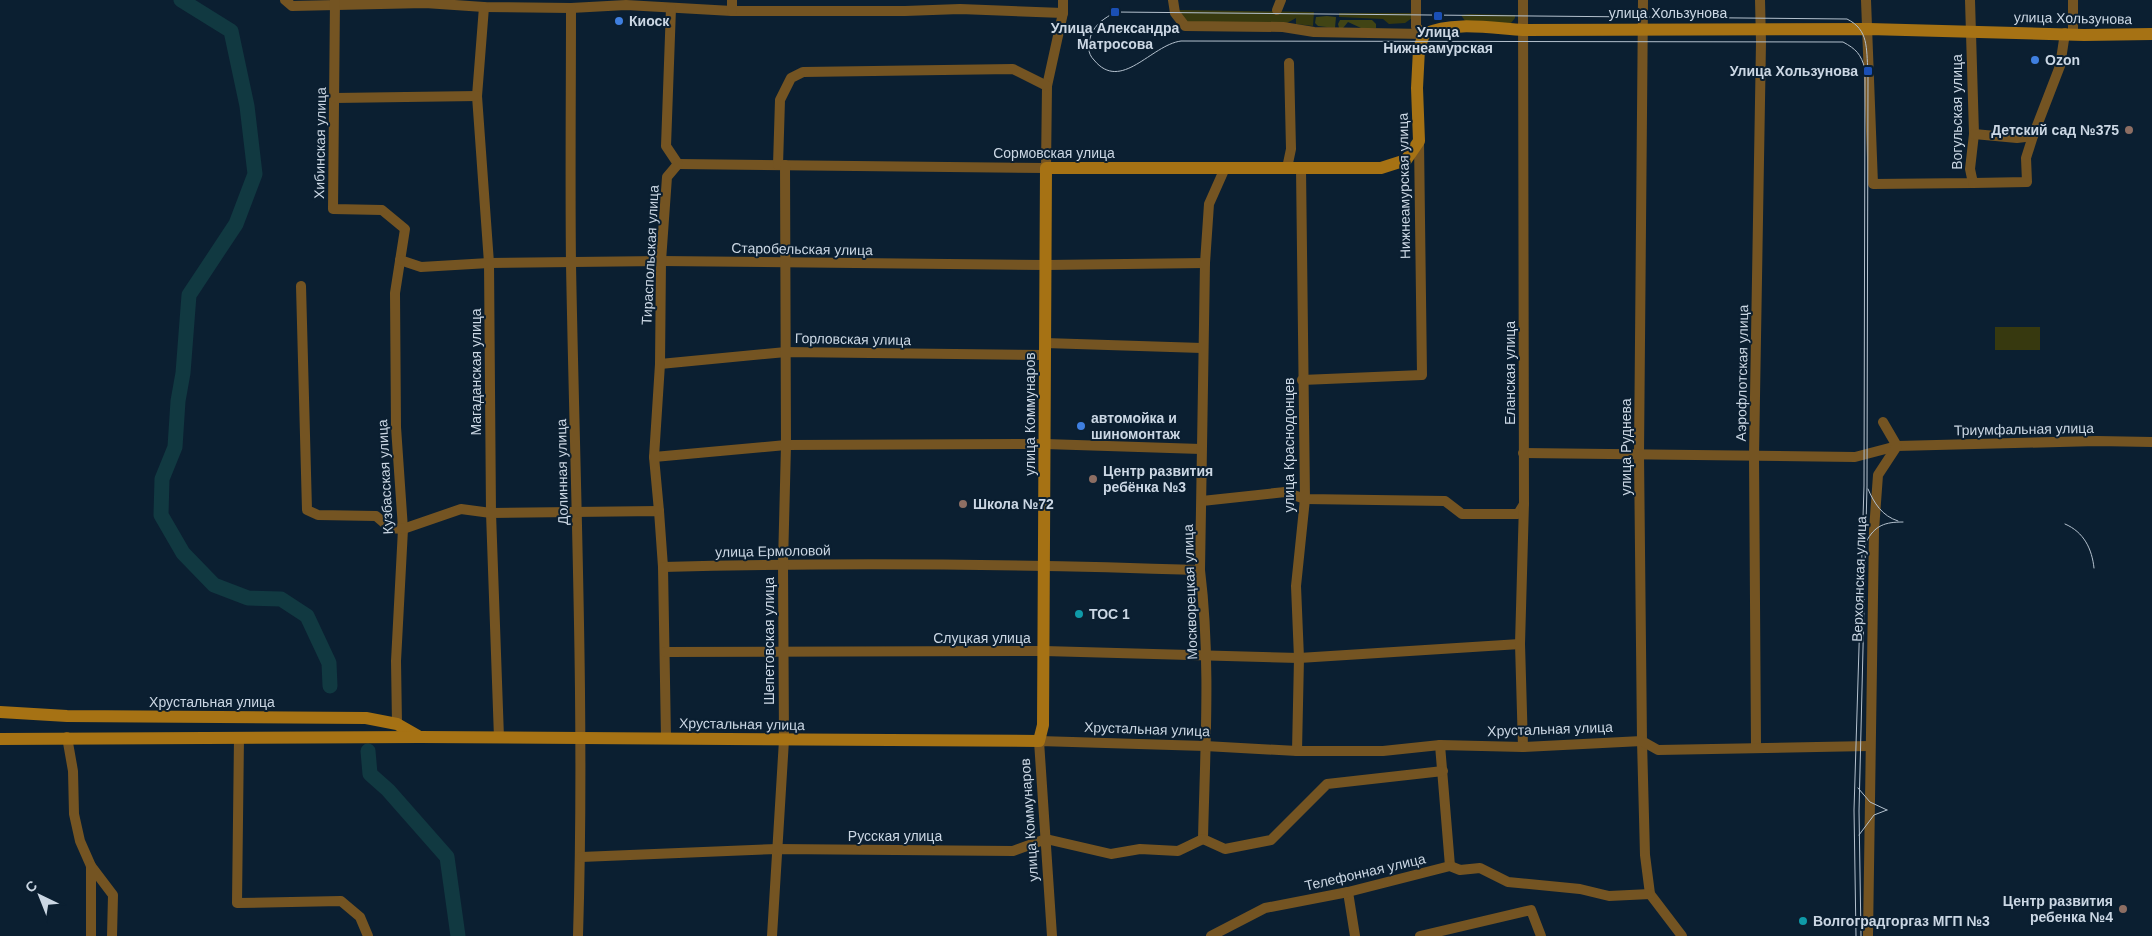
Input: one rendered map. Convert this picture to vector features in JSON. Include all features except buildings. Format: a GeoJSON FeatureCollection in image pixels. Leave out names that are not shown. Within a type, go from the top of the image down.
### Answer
{"type":"FeatureCollection","features":[{"type":"Feature","properties":{"kind":"street"},"geometry":{"type":"LineString","coordinates":[[285,0],[292,6],[425,1],[484,7],[526,3],[571,8],[626,2],[671,8],[732,11],[837,5],[905,11],[959,4],[1063,13],[1063,0]]}},
{"type":"Feature","properties":{"kind":"street"},"geometry":{"type":"LineString","coordinates":[[732,0],[732,11]]}},
{"type":"Feature","properties":{"kind":"street","name":"улица Хользунова"},"geometry":{"type":"LineString","coordinates":[[1173,0],[1175,13],[1185,26],[1284,27],[1330,32],[1424,34],[1448,28],[1523,30],[1760,28],[2152,34]]}},
{"type":"Feature","properties":{"kind":"street"},"geometry":{"type":"LineString","coordinates":[[1416,0],[1416,28],[1424,34]]}},
{"type":"Feature","properties":{"kind":"street","name":"Еланская улица"},"geometry":{"type":"LineString","coordinates":[[1523,0],[1524,503],[1520,644],[1523,747]]}},
{"type":"Feature","properties":{"kind":"street","name":"улица Руднева"},"geometry":{"type":"LineString","coordinates":[[1642,0],[1639,454],[1642,741],[1645,855],[1650,894]]}},
{"type":"Feature","properties":{"kind":"street","name":"Аэрофлотская улица"},"geometry":{"type":"LineString","coordinates":[[1756,747],[1754,456],[1760,0]]}},
{"type":"Feature","properties":{"kind":"street"},"geometry":{"type":"LineString","coordinates":[[1866,0],[1865,11],[1869,29]]}},
{"type":"Feature","properties":{"kind":"street","name":"Вогульская улица"},"geometry":{"type":"LineString","coordinates":[[1869,29],[1873,184],[1973,182],[1970,169],[1974,134],[1970,0]]}},
{"type":"Feature","properties":{"kind":"street"},"geometry":{"type":"LineString","coordinates":[[1973,182],[2027,182],[2026,158],[2032,136],[2060,66],[2069,33],[2073,0]]}},
{"type":"Feature","properties":{"kind":"street","name":"Хибинская улица"},"geometry":{"type":"LineString","coordinates":[[335,3],[333,209],[382,210],[405,229]]}},
{"type":"Feature","properties":{"kind":"street","name":"Магаданская улица"},"geometry":{"type":"LineString","coordinates":[[484,7],[477,96],[489,263],[491,514],[499,738]]}},
{"type":"Feature","properties":{"kind":"street","name":"Долинная улица"},"geometry":{"type":"LineString","coordinates":[[571,8],[571,263],[580,738],[578,936]]}},
{"type":"Feature","properties":{"kind":"street"},"geometry":{"type":"LineString","coordinates":[[671,8],[666,146],[678,164]]}},
{"type":"Feature","properties":{"kind":"street","name":"улица Коммунаров"},"geometry":{"type":"LineString","coordinates":[[1051,936],[1039,741],[1043,725],[1044,651],[1046,168],[1048,86],[1063,13]]}},
{"type":"Feature","properties":{"kind":"street","name":"Нижнеамурская улица"},"geometry":{"type":"LineString","coordinates":[[1302,380],[1422,375],[1417,88],[1419,49],[1424,34]]}},
{"type":"Feature","properties":{"kind":"street"},"geometry":{"type":"LineString","coordinates":[[1288,168],[1291,149],[1289,63]]}},
{"type":"Feature","properties":{"kind":"street","name":"Шепетовская улица"},"geometry":{"type":"LineString","coordinates":[[772,936],[784,740],[782,564],[786,445],[786,264],[780,100],[791,78],[803,72],[1013,69],[1048,86]]}},
{"type":"Feature","properties":{"kind":"street"},"geometry":{"type":"LineString","coordinates":[[335,98],[477,96]]}},
{"type":"Feature","properties":{"kind":"street"},"geometry":{"type":"LineString","coordinates":[[1974,134],[2017,138],[2032,136]]}},
{"type":"Feature","properties":{"kind":"street","name":"Сормовская улица"},"geometry":{"type":"LineString","coordinates":[[678,164],[1046,168],[1382,168],[1406,160],[1419,141]]}},
{"type":"Feature","properties":{"kind":"street","name":"Тираспольская улица"},"geometry":{"type":"LineString","coordinates":[[659,510],[654,457],[660,364],[661,261],[667,177],[678,164]]}},
{"type":"Feature","properties":{"kind":"street","name":"Москворецкая улица"},"geometry":{"type":"LineString","coordinates":[[1203,839],[1206,656],[1205,611],[1200,570],[1202,348],[1209,204],[1226,168]]}},
{"type":"Feature","properties":{"kind":"street","name":"улица Краснодонцев"},"geometry":{"type":"LineString","coordinates":[[1297,751],[1299,658],[1296,586],[1305,499],[1302,380],[1301,168]]}},
{"type":"Feature","properties":{"kind":"street","name":"Кузбасская улица"},"geometry":{"type":"LineString","coordinates":[[397,724],[396,661],[403,529],[396,417],[395,293],[405,229]]}},
{"type":"Feature","properties":{"kind":"street","name":"Старобельская улица"},"geometry":{"type":"LineString","coordinates":[[400,260],[421,267],[489,263],[661,261],[786,264],[1046,265],[1205,263]]}},
{"type":"Feature","properties":{"kind":"street"},"geometry":{"type":"LineString","coordinates":[[301,286],[307,510],[318,515],[376,516],[390,528],[403,529],[461,509],[491,514],[659,510],[663,567],[666,738]]}},
{"type":"Feature","properties":{"kind":"street","name":"Горловская улица"},"geometry":{"type":"LineString","coordinates":[[660,364],[786,352],[1202,348]]}},
{"type":"Feature","properties":{"kind":"street"},"geometry":{"type":"LineString","coordinates":[[1883,422],[1897,446]]}},
{"type":"Feature","properties":{"kind":"street","name":"Триумфальная улица"},"geometry":{"type":"LineString","coordinates":[[1523,453],[1855,458],[1897,446],[2097,441],[2152,442]]}},
{"type":"Feature","properties":{"kind":"street"},"geometry":{"type":"LineString","coordinates":[[654,457],[786,445],[1045,444],[1201,449]]}},
{"type":"Feature","properties":{"kind":"street","name":"Верхоянская улица"},"geometry":{"type":"LineString","coordinates":[[1868,936],[1874,530],[1878,475],[1897,446]]}},
{"type":"Feature","properties":{"kind":"street"},"geometry":{"type":"LineString","coordinates":[[1202,501],[1285,492],[1305,499],[1446,501],[1462,514],[1518,514],[1524,503]]}},
{"type":"Feature","properties":{"kind":"street","name":"улица Ермоловой"},"geometry":{"type":"LineString","coordinates":[[663,567],[782,564],[1044,565],[1200,570]]}},
{"type":"Feature","properties":{"kind":"street","name":"Слуцкая улица"},"geometry":{"type":"LineString","coordinates":[[665,652],[1044,651],[1299,658],[1520,644]]}},
{"type":"Feature","properties":{"kind":"street","name":"Хрустальная улица"},"geometry":{"type":"LineString","coordinates":[[0,712],[67,716],[366,718],[397,724],[420,737]]}},
{"type":"Feature","properties":{"kind":"street"},"geometry":{"type":"LineString","coordinates":[[67,737],[73,772],[74,814],[80,841],[91,866],[113,895],[112,936]]}},
{"type":"Feature","properties":{"kind":"street"},"geometry":{"type":"LineString","coordinates":[[239,737],[237,903],[341,901],[360,917],[368,936]]}},
{"type":"Feature","properties":{"kind":"street","name":"Хрустальная улица"},"geometry":{"type":"LineString","coordinates":[[0,738],[420,737],[1039,741],[1297,751],[1383,751],[1440,744],[1523,747],[1642,741],[1658,750],[1870,746]]}},
{"type":"Feature","properties":{"kind":"street"},"geometry":{"type":"LineString","coordinates":[[1440,744],[1450,866]]}},
{"type":"Feature","properties":{"kind":"street"},"geometry":{"type":"LineString","coordinates":[[1046,839],[1111,854],[1140,849],[1178,851],[1203,839],[1225,849],[1271,840],[1327,784],[1443,771]]}},
{"type":"Feature","properties":{"kind":"street","name":"Русская улица"},"geometry":{"type":"LineString","coordinates":[[580,857],[777,849],[1013,851],[1046,839]]}},
{"type":"Feature","properties":{"kind":"street"},"geometry":{"type":"LineString","coordinates":[[91,866],[91,936]]}},
{"type":"Feature","properties":{"kind":"street","name":"Телефонная улица"},"geometry":{"type":"LineString","coordinates":[[1211,936],[1264,908],[1348,892],[1450,866],[1460,870],[1480,868],[1508,882],[1580,889],[1609,896],[1650,894]]}},
{"type":"Feature","properties":{"kind":"street"},"geometry":{"type":"LineString","coordinates":[[1348,892],[1356,936]]}},
{"type":"Feature","properties":{"kind":"street"},"geometry":{"type":"LineString","coordinates":[[1650,894],[1682,936]]}},
{"type":"Feature","properties":{"kind":"street"},"geometry":{"type":"LineString","coordinates":[[1420,936],[1532,910],[1541,936]]}},
{"type":"Feature","properties":{"kind":"shaded area"},"geometry":{"type":"Polygon","coordinates":[[[1178,10],[1314,12],[1313,26],[1296,24],[1296,18],[1287,23],[1186,22],[1178,10]]]}},
{"type":"Feature","properties":{"kind":"shaded area"},"geometry":{"type":"Polygon","coordinates":[[[1339,13],[1412,13],[1412,18],[1405,23],[1389,24],[1383,19],[1339,17],[1339,13]]]}},
{"type":"Feature","properties":{"kind":"shaded area"},"geometry":{"type":"Polygon","coordinates":[[[1461,15],[1515,15],[1515,18],[1511,23],[1482,24],[1465,21],[1461,15]]]}},
{"type":"Feature","properties":{"kind":"shaded area"},"geometry":{"type":"Polygon","coordinates":[[[1995,327],[2040,327],[2040,350],[1995,350],[1995,327]]]}},
{"type":"Feature","properties":{"kind":"green space"},"geometry":{"type":"Polygon","coordinates":[[[1316,17],[1336,17],[1335,28],[1318,26],[1315,23],[1316,17]]]}},
{"type":"Feature","properties":{"kind":"green space"},"geometry":{"type":"Polygon","coordinates":[[[1340,20],[1372,20],[1376,24],[1376,28],[1361,28],[1348,22],[1343,28],[1339,28],[1340,20]]]}},
{"type":"Feature","properties":{"kind":"waterway"},"geometry":{"type":"LineString","coordinates":[[181,0],[231,31],[247,106],[255,174],[236,224],[189,295],[175,447],[162,479],[161,515],[183,553],[214,585],[248,598],[281,599],[307,616],[329,663],[330,686]]}},
{"type":"Feature","properties":{"kind":"waterway"},"geometry":{"type":"LineString","coordinates":[[368,751],[370,774],[388,790],[447,857],[458,936]]}},
{"type":"Feature","properties":{"kind":"tram line"},"geometry":{"type":"LineString","coordinates":[[1856,936],[1854,810],[1864,486],[1865,69],[1862,59],[1851,47],[1843,42],[1181,41],[1170,44],[1125,70],[1115,72],[1104,69],[1094,60],[1089,52],[1091,35],[1095,27],[1101,22],[1115,12],[1847,19],[1859,29],[1865,40],[1868,71],[1867,486],[1859,811],[1861,936]]}},
{"type":"Feature","properties":{"kind":"tram line"},"geometry":{"type":"LineString","coordinates":[[1868,489],[1879,508],[1887,516],[1898,521]]}},
{"type":"Feature","properties":{"kind":"tram line"},"geometry":{"type":"LineString","coordinates":[[1866,542],[1877,528],[1886,524],[1903,522]]}},
{"type":"Feature","properties":{"kind":"tram line"},"geometry":{"type":"LineString","coordinates":[[2065,524],[2072,527],[2086,542],[2094,568]]}},
{"type":"Feature","properties":{"kind":"tram line"},"geometry":{"type":"LineString","coordinates":[[1858,788],[1870,802],[1887,810]]}},
{"type":"Feature","properties":{"kind":"tram line"},"geometry":{"type":"LineString","coordinates":[[1859,835],[1874,815],[1887,810]]}},
{"type":"Feature","properties":{"kind":"place","name":"Улица Александра Матросова"},"geometry":{"type":"Point","coordinates":[1115,12]}},
{"type":"Feature","properties":{"kind":"place","name":"Улица Нижнеамурская"},"geometry":{"type":"Point","coordinates":[1438,16]}},
{"type":"Feature","properties":{"kind":"place","name":"Киоск"},"geometry":{"type":"Point","coordinates":[619,21]}},
{"type":"Feature","properties":{"kind":"place","name":"Ozon"},"geometry":{"type":"Point","coordinates":[2035,60]}},
{"type":"Feature","properties":{"kind":"place","name":"Улица Хользунова"},"geometry":{"type":"Point","coordinates":[1868,71]}},
{"type":"Feature","properties":{"kind":"place","name":"Детский сад №375"},"geometry":{"type":"Point","coordinates":[2129,130]}},
{"type":"Feature","properties":{"kind":"place","name":"автомойка и шиномонтаж"},"geometry":{"type":"Point","coordinates":[1081,426]}},
{"type":"Feature","properties":{"kind":"place","name":"Центр развития ребёнка №3"},"geometry":{"type":"Point","coordinates":[1093,479]}},
{"type":"Feature","properties":{"kind":"place","name":"Школа №72"},"geometry":{"type":"Point","coordinates":[963,504]}},
{"type":"Feature","properties":{"kind":"place","name":"ТОС 1"},"geometry":{"type":"Point","coordinates":[1079,614]}},
{"type":"Feature","properties":{"kind":"place","name":"Центр развития ребенка №4"},"geometry":{"type":"Point","coordinates":[2123,909]}},
{"type":"Feature","properties":{"kind":"place","name":"Волгоградгоргаз МГП №3"},"geometry":{"type":"Point","coordinates":[1803,921]}}]}
